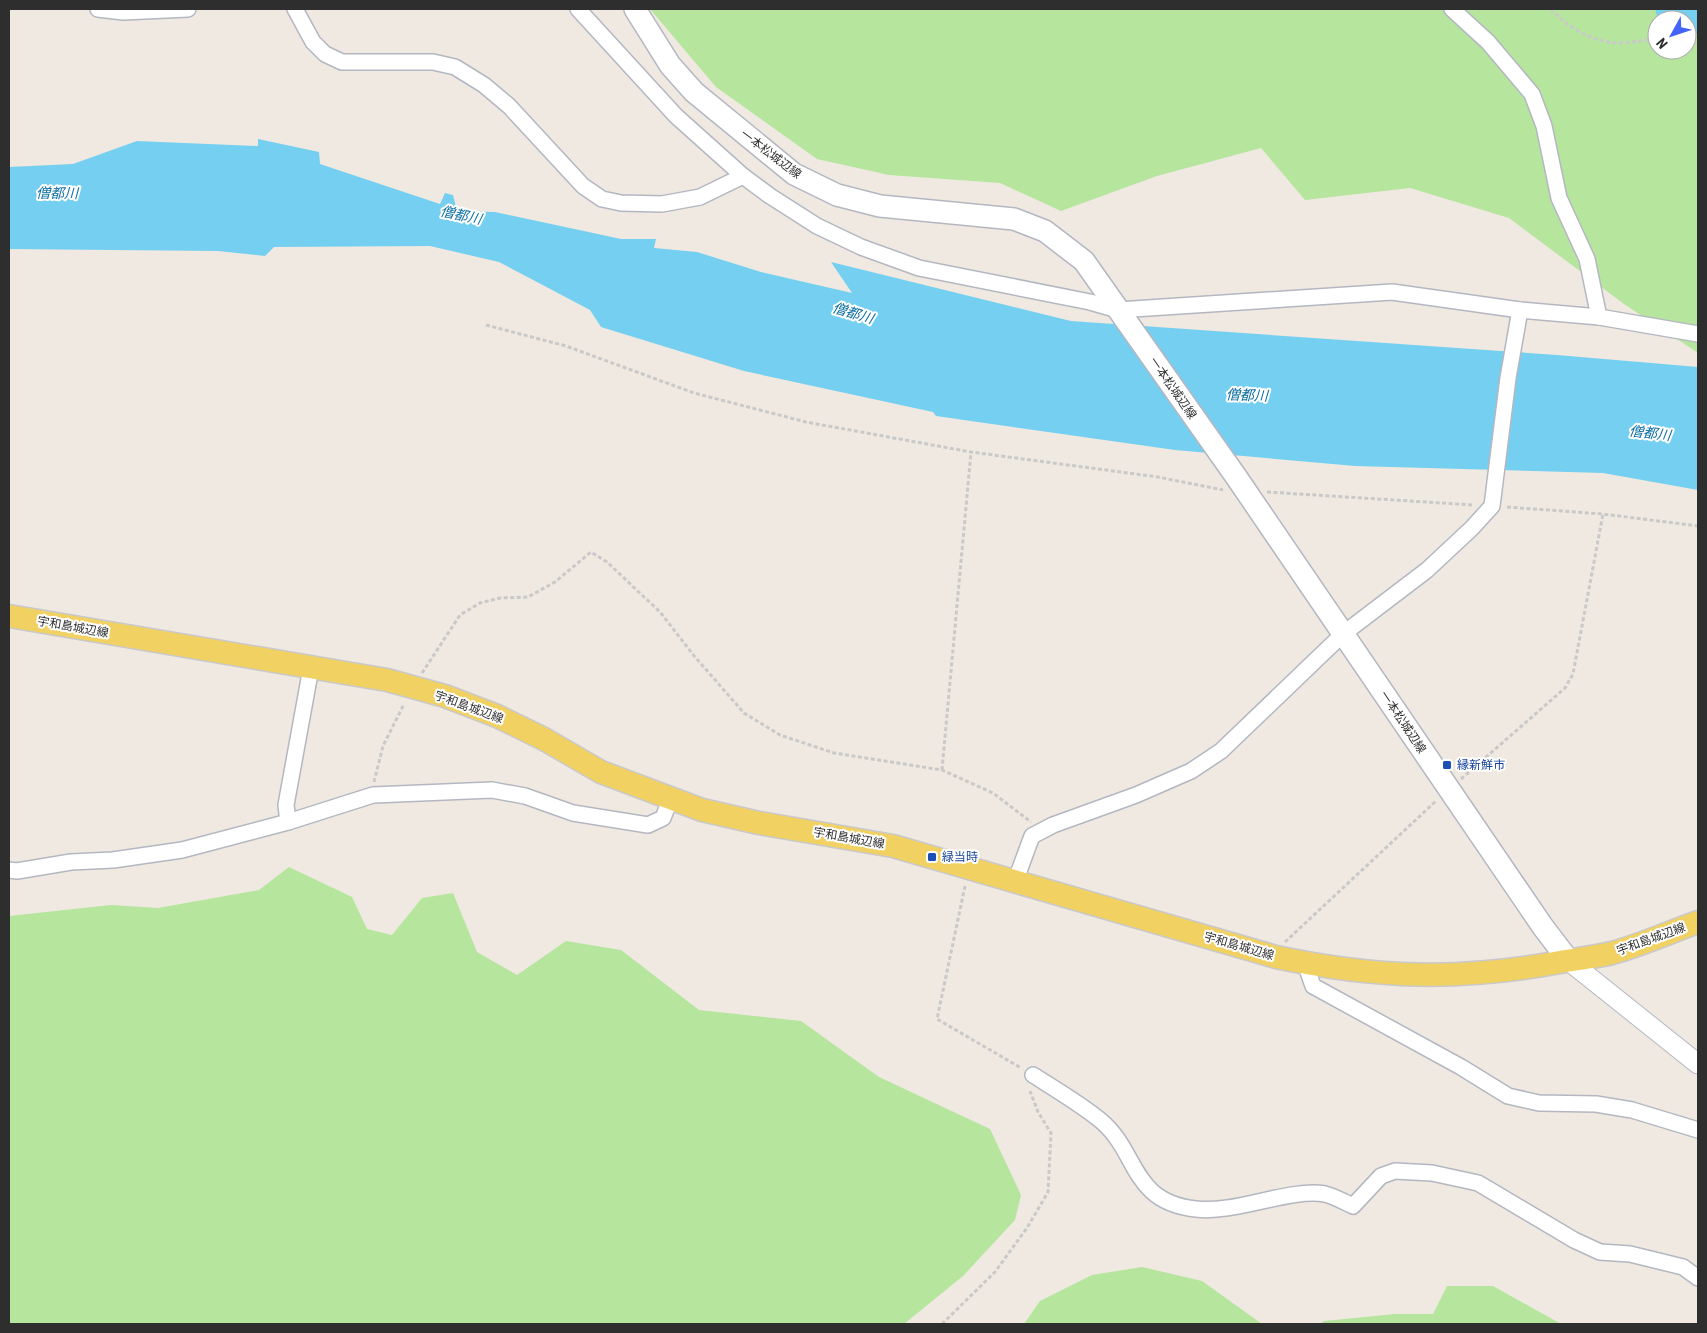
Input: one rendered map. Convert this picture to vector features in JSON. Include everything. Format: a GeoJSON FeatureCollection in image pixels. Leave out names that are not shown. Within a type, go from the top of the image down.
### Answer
{"type":"FeatureCollection","features":[{"type":"Feature","properties":{"kind":"main road","name":"一本松城辺線"},"geometry":{"type":"LineString","coordinates":[[635,9],[670,65],[694,92],[794,174],[837,195],[880,206],[1014,218],[1045,231],[1084,261],[1241,485],[1543,927],[1569,960]]}},
{"type":"Feature","properties":{"kind":"main road","name":"宇和島城辺線"},"geometry":{"type":"LineString","coordinates":[[9,616],[387,680],[497,716],[544,739],[602,772],[670,800],[702,810],[759,823],[893,846],[1276,957],[1305,963],[1390,974],[1454,976],[1510,972],[1612,953],[1698,922]]}},
{"type":"Feature","properties":{"kind":"street"},"geometry":{"type":"LineString","coordinates":[[98,9],[124,12],[188,9]]}},
{"type":"Feature","properties":{"kind":"street"},"geometry":{"type":"LineString","coordinates":[[295,9],[313,42],[325,54],[342,62],[433,62],[455,67],[484,85],[509,106],[583,186],[602,199],[621,204],[662,204],[700,196],[744,176]]}},
{"type":"Feature","properties":{"kind":"street"},"geometry":{"type":"LineString","coordinates":[[578,9],[676,116],[744,176],[817,226],[861,246],[919,268],[1090,302],[1118,310],[1392,292],[1520,310],[1599,317],[1698,334]]}},
{"type":"Feature","properties":{"kind":"street"},"geometry":{"type":"LineString","coordinates":[[1452,9],[1488,42],[1532,94],[1544,126],[1559,198],[1587,259],[1599,317]]}},
{"type":"Feature","properties":{"kind":"street"},"geometry":{"type":"LineString","coordinates":[[1015,882],[1032,836],[1054,825],[1136,795],[1191,772],[1221,751],[1343,634],[1427,570],[1472,528],[1491,502],[1508,378],[1520,310]]}},
{"type":"Feature","properties":{"kind":"street"},"geometry":{"type":"LineString","coordinates":[[288,822],[286,805],[311,668]]}},
{"type":"Feature","properties":{"kind":"street"},"geometry":{"type":"LineString","coordinates":[[9,870],[17,871],[71,862],[114,860],[182,850],[288,822],[373,795],[492,790],[525,796],[573,813],[648,826],[663,818],[670,800]]}},
{"type":"Feature","properties":{"kind":"street"},"geometry":{"type":"LineString","coordinates":[[1569,960],[1698,1064]]}},
{"type":"Feature","properties":{"kind":"street"},"geometry":{"type":"LineString","coordinates":[[1305,963],[1313,986],[1461,1067],[1508,1096],[1539,1104],[1596,1104],[1632,1110],[1698,1130]]}},
{"type":"Feature","properties":{"kind":"street"},"geometry":{"type":"LineString","coordinates":[[1033,1074],[1101,1120],[1117,1139],[1146,1188],[1164,1200],[1196,1209],[1245,1205],[1300,1195],[1325,1194],[1353,1206],[1380,1176],[1395,1171],[1432,1174],[1478,1183],[1574,1240],[1600,1252],[1630,1254],[1683,1266],[1698,1278]]}},
{"type":"Feature","properties":{"kind":"path"},"geometry":{"type":"LineString","coordinates":[[1551,9],[1574,29],[1594,37],[1616,43],[1647,40]]}},
{"type":"Feature","properties":{"kind":"path"},"geometry":{"type":"LineString","coordinates":[[486,325],[566,346],[694,392],[806,422],[972,452],[1158,478],[1214,489],[1241,485],[1491,502],[1698,526]]}},
{"type":"Feature","properties":{"kind":"path"},"geometry":{"type":"LineString","coordinates":[[942,770],[972,452]]}},
{"type":"Feature","properties":{"kind":"path"},"geometry":{"type":"LineString","coordinates":[[1276,957],[1287,938],[1449,790],[1565,688],[1573,674],[1603,514]]}},
{"type":"Feature","properties":{"kind":"path"},"geometry":{"type":"LineString","coordinates":[[373,795],[382,746],[413,688],[460,615],[480,603],[500,598],[528,597],[555,582],[591,552],[607,562],[660,612],[744,713],[780,735],[834,753],[942,770],[993,793],[1024,816],[1041,832]]}},
{"type":"Feature","properties":{"kind":"path"},"geometry":{"type":"LineString","coordinates":[[942,1324],[995,1272],[1027,1228],[1048,1192],[1051,1133],[1038,1112],[1029,1088],[1033,1074],[937,1019],[968,868]]}},
{"type":"Feature","properties":{"kind":"green space"},"geometry":{"type":"Polygon","coordinates":[[[650,9],[1698,9],[1698,353],[1624,304],[1509,218],[1410,188],[1305,200],[1261,148],[1157,176],[1061,211],[1000,183],[889,175],[817,159],[716,87],[650,9]]]}},
{"type":"Feature","properties":{"kind":"green space"},"geometry":{"type":"Polygon","coordinates":[[[289,867],[352,897],[367,929],[392,935],[422,898],[453,893],[477,952],[517,975],[566,941],[621,950],[699,1010],[801,1021],[879,1077],[990,1129],[1021,1195],[1015,1220],[963,1276],[904,1324],[9,1324],[9,916],[111,905],[158,908],[259,890],[289,867]]]}},
{"type":"Feature","properties":{"kind":"green space"},"geometry":{"type":"Polygon","coordinates":[[[1142,1267],[1202,1281],[1262,1324],[1024,1324],[1040,1301],[1092,1275],[1142,1267]]]}},
{"type":"Feature","properties":{"kind":"green space"},"geometry":{"type":"Polygon","coordinates":[[[1447,1286],[1493,1286],[1561,1324],[1320,1324],[1324,1321],[1395,1314],[1433,1314],[1447,1286]]]}},
{"type":"Feature","properties":{"kind":"water","name":"僧都川"},"geometry":{"type":"Polygon","coordinates":[[[258,139],[319,152],[320,164],[440,204],[445,193],[453,195],[457,211],[495,212],[621,239],[656,239],[654,248],[697,252],[761,272],[852,293],[831,262],[1071,321],[1557,355],[1698,367],[1698,490],[1603,473],[1355,466],[1175,450],[936,416],[933,412],[744,371],[601,327],[590,310],[499,262],[430,246],[274,247],[265,256],[218,251],[9,249],[9,167],[73,164],[137,141],[258,146],[258,139]]]}},
{"type":"Feature","properties":{"kind":"waterway"},"geometry":{"type":"LineString","coordinates":[[1670,9],[1698,19]]}},
{"type":"Feature","properties":{"kind":"place","name":"縁新鮮市"},"geometry":{"type":"Point","coordinates":[1447,765]}},
{"type":"Feature","properties":{"kind":"place","name":"緑当時"},"geometry":{"type":"Point","coordinates":[932,857]}}]}
